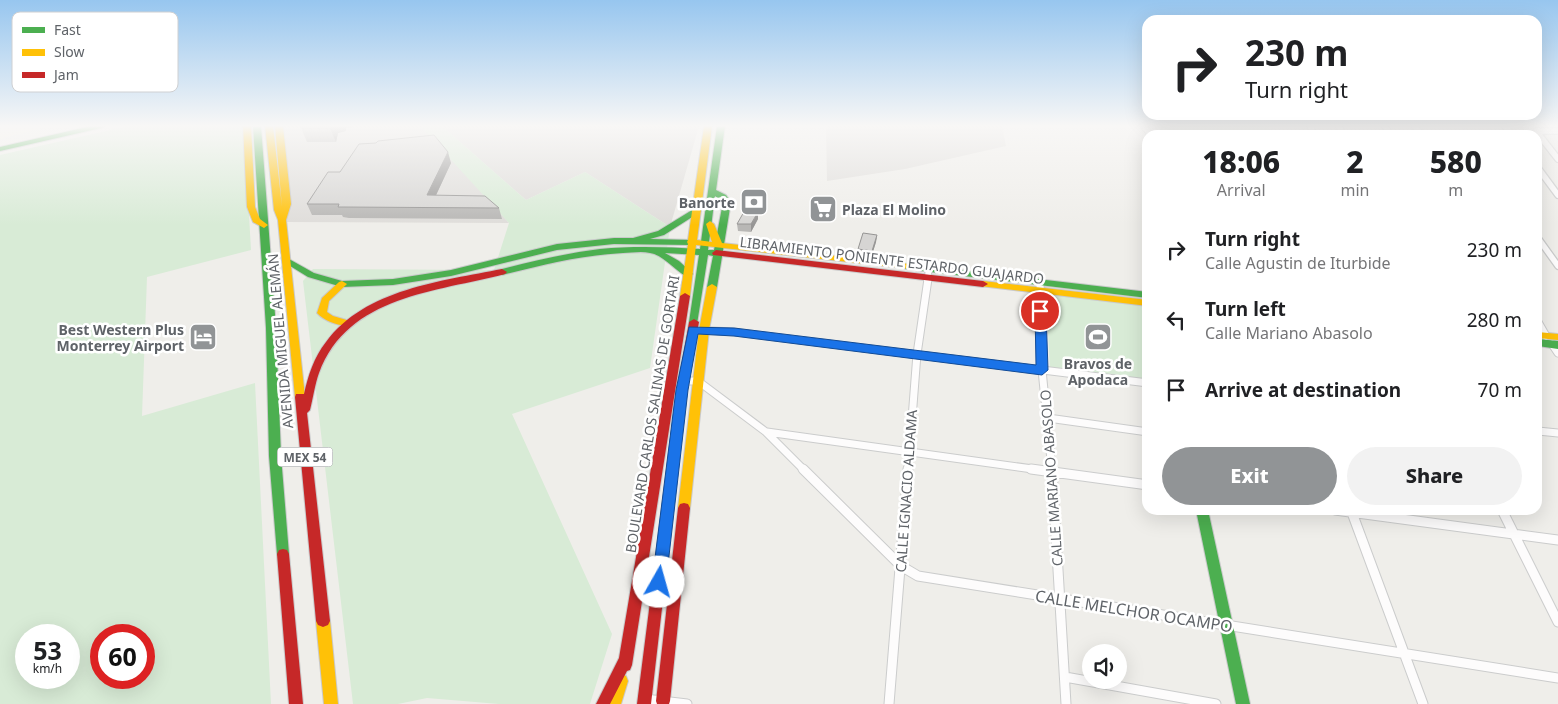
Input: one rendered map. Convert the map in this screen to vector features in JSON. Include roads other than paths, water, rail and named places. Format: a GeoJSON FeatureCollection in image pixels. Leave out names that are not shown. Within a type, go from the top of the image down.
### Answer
{"type":"FeatureCollection","features":[{"type":"Feature","properties":{"kind":"main road"},"geometry":{"type":"LineString","coordinates":[[249,159],[251,207],[256,220],[264,225]]}},
{"type":"Feature","properties":{"kind":"main road","name":"AVENIDA MIGUEL ALEMÁN"},"geometry":{"type":"LineString","coordinates":[[259,159],[271,328],[275,456],[296,704]]}},
{"type":"Feature","properties":{"kind":"main road","name":"AVENIDA MIGUEL ALEMÁN"},"geometry":{"type":"LineString","coordinates":[[273,159],[286,261],[331,704]]}},
{"type":"Feature","properties":{"kind":"main road"},"geometry":{"type":"LineString","coordinates":[[280,215],[287,204],[282,159]]}},
{"type":"Feature","properties":{"kind":"main road","name":"BOULEVARD CARLOS SALINAS DE GORTARI"},"geometry":{"type":"LineString","coordinates":[[614,704],[626,659],[693,247],[704,159]]}},
{"type":"Feature","properties":{"kind":"main road","name":"BOULEVARD CARLOS SALINAS DE GORTARI"},"geometry":{"type":"LineString","coordinates":[[645,702],[683,381],[693,330],[716,159]]}},
{"type":"Feature","properties":{"kind":"main road"},"geometry":{"type":"LineString","coordinates":[[663,700],[704,330],[727,202],[723,197],[712,191]]}},
{"type":"Feature","properties":{"kind":"main road"},"geometry":{"type":"LineString","coordinates":[[286,261],[317,278],[342,284],[417,280],[557,247],[636,240],[661,233],[697,210]]}},
{"type":"Feature","properties":{"kind":"main road"},"geometry":{"type":"LineString","coordinates":[[709,215],[712,233],[718,250]]}},
{"type":"Feature","properties":{"kind":"main road"},"geometry":{"type":"LineString","coordinates":[[636,240],[693,247]]}},
{"type":"Feature","properties":{"kind":"main road"},"geometry":{"type":"LineString","coordinates":[[303,439],[310,379],[320,355],[333,337],[347,324],[373,308],[400,297],[454,282],[584,255],[629,250],[693,247]]}},
{"type":"Feature","properties":{"kind":"main road","name":"LIBRAMIENTO PONIENTE ESTARDO GUAJARDO"},"geometry":{"type":"LineString","coordinates":[[693,247],[1040,286],[1142,294]]}},
{"type":"Feature","properties":{"kind":"main road"},"geometry":{"type":"LineString","coordinates":[[654,250],[676,263],[688,274]]}},
{"type":"Feature","properties":{"kind":"main road","name":"LIBRAMIENTO PONIENTE ESTARDO GUAJARDO"},"geometry":{"type":"LineString","coordinates":[[718,250],[741,257],[928,274]]}},
{"type":"Feature","properties":{"kind":"main road"},"geometry":{"type":"LineString","coordinates":[[713,274],[720,264],[732,258],[741,257]]}},
{"type":"Feature","properties":{"kind":"main road"},"geometry":{"type":"LineString","coordinates":[[342,284],[324,300],[321,307],[322,313],[347,324]]}},
{"type":"Feature","properties":{"kind":"main road","name":"LIBRAMIENTO PONIENTE ESTARDO GUAJARDO"},"geometry":{"type":"LineString","coordinates":[[1040,286],[1142,302]]}},
{"type":"Feature","properties":{"kind":"main road"},"geometry":{"type":"LineString","coordinates":[[1542,335],[1557,345]]}},
{"type":"Feature","properties":{"kind":"main road"},"geometry":{"type":"LineString","coordinates":[[1542,343],[1557,345]]}},
{"type":"Feature","properties":{"kind":"main road"},"geometry":{"type":"LineString","coordinates":[[1203,515],[1243,704]]}},
{"type":"Feature","properties":{"kind":"main road"},"geometry":{"type":"LineString","coordinates":[[603,704],[626,659]]}},
{"type":"Feature","properties":{"kind":"main road"},"geometry":{"type":"LineString","coordinates":[[329,686],[334,704]]}},
{"type":"Feature","properties":{"kind":"street"},"geometry":{"type":"LineString","coordinates":[[1542,173],[1558,195]]}},
{"type":"Feature","properties":{"kind":"street"},"geometry":{"type":"LineString","coordinates":[[1542,244],[1558,266]]}},
{"type":"Feature","properties":{"kind":"street","name":"CALLE IGNACIO ALDAMA"},"geometry":{"type":"LineString","coordinates":[[889,704],[901,566],[908,452],[917,354],[928,274]]}},
{"type":"Feature","properties":{"kind":"street","name":"CALLE MARIANO ABASOLO"},"geometry":{"type":"LineString","coordinates":[[1040,286],[1042,370],[1052,472],[1066,704]]}},
{"type":"Feature","properties":{"kind":"street"},"geometry":{"type":"LineString","coordinates":[[693,330],[734,332],[1142,382]]}},
{"type":"Feature","properties":{"kind":"street"},"geometry":{"type":"LineString","coordinates":[[683,381],[698,381]]}},
{"type":"Feature","properties":{"kind":"street","name":"CALLE MELCHOR OCAMPO"},"geometry":{"type":"LineString","coordinates":[[698,381],[766,432],[901,566],[918,576],[1558,678]]}},
{"type":"Feature","properties":{"kind":"street"},"geometry":{"type":"LineString","coordinates":[[1048,418],[1142,431]]}},
{"type":"Feature","properties":{"kind":"street"},"geometry":{"type":"LineString","coordinates":[[1542,431],[1558,433]]}},
{"type":"Feature","properties":{"kind":"street"},"geometry":{"type":"LineString","coordinates":[[766,432],[1142,484]]}},
{"type":"Feature","properties":{"kind":"street"},"geometry":{"type":"LineString","coordinates":[[1354,515],[1423,704]]}},
{"type":"Feature","properties":{"kind":"street"},"geometry":{"type":"LineString","coordinates":[[1379,515],[1558,540]]}},
{"type":"Feature","properties":{"kind":"street"},"geometry":{"type":"LineString","coordinates":[[1505,515],[1558,622]]}},
{"type":"Feature","properties":{"kind":"street"},"geometry":{"type":"LineString","coordinates":[[1065,677],[1216,704]]}},
{"type":"Feature","properties":{"kind":"street"},"geometry":{"type":"LineString","coordinates":[[645,702],[663,700],[687,704]]}},
{"type":"Feature","properties":{"kind":"place","name":"Banorte"},"geometry":{"type":"Point","coordinates":[754,202]}},
{"type":"Feature","properties":{"kind":"place","name":"Plaza El Molino"},"geometry":{"type":"Point","coordinates":[823,209]}},
{"type":"Feature","properties":{"kind":"place","name":"Best Western Plus Monterrey Airport"},"geometry":{"type":"Point","coordinates":[203,337]}},
{"type":"Feature","properties":{"kind":"place","name":"Bravos de Apodaca"},"geometry":{"type":"Point","coordinates":[1098,337]}}]}
